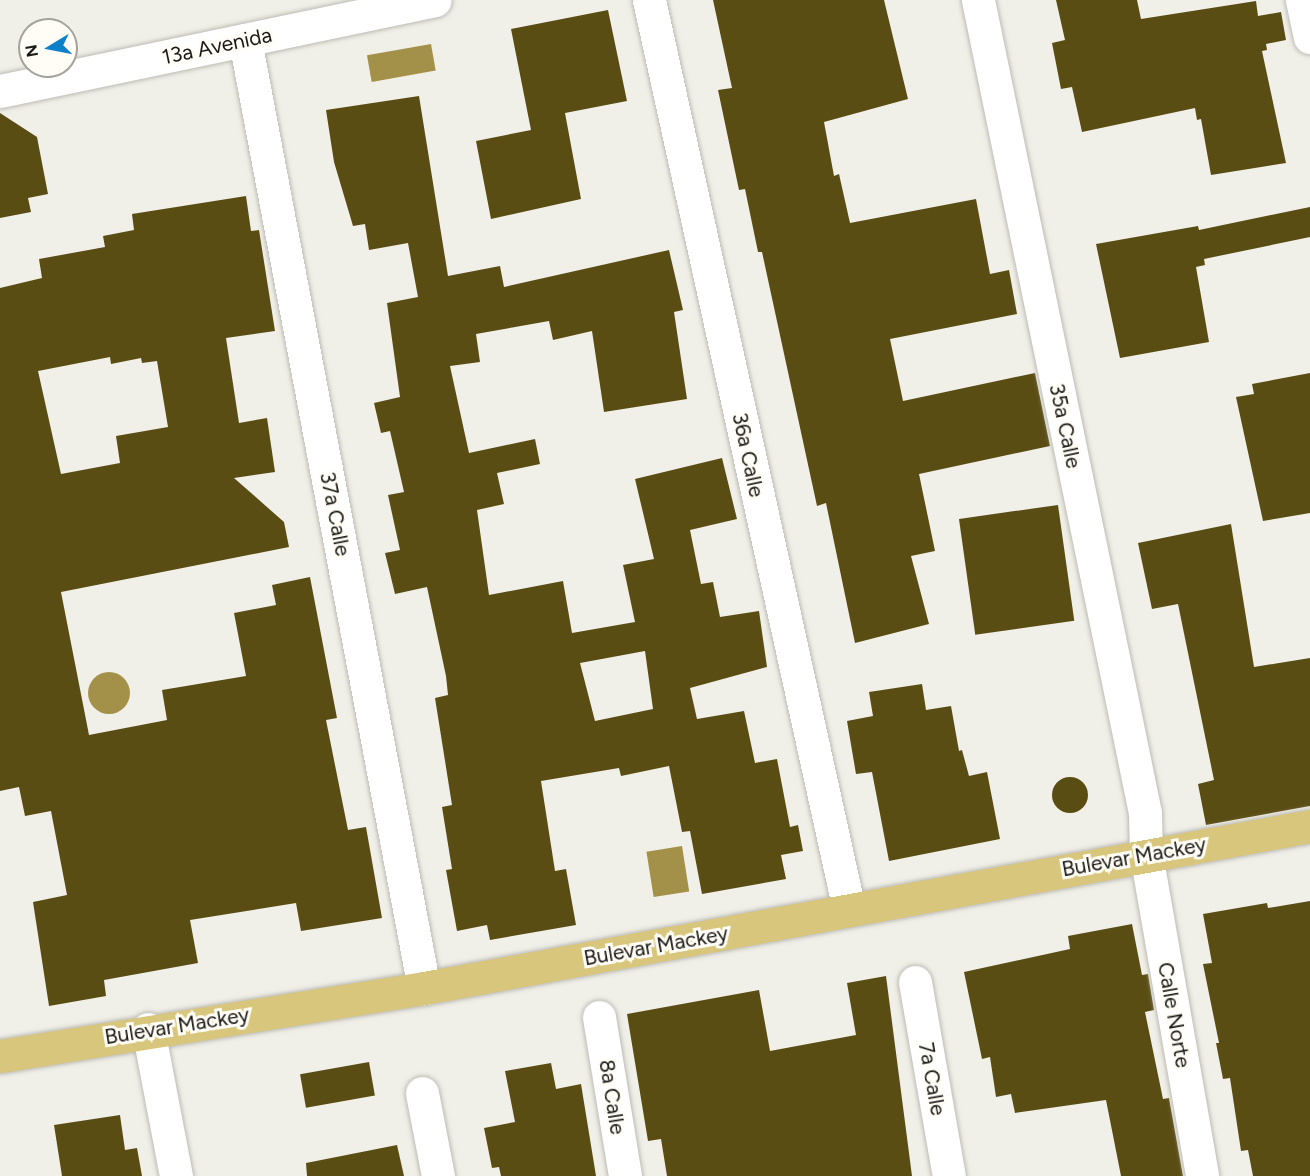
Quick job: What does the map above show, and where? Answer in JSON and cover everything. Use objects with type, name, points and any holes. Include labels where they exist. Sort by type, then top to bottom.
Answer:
[{"type":"main road","name":"Bulevar Mackey","points":[[0,1056],[148,1029],[424,988],[1146,854],[1310,826]]},
{"type":"street","name":"13a Avenida","points":[[0,91],[435,0]]},
{"type":"street","name":"36a Calle","points":[[649,0],[849,910]]},
{"type":"street","name":"35a Calle","points":[[978,0],[1145,813],[1146,854]]},
{"type":"street","points":[[1302,0],[1310,37]]},
{"type":"street","name":"37a Calle","points":[[244,40],[424,988]]},
{"type":"street","name":"Calle Norte","points":[[1146,854],[1202,1176]]},
{"type":"street","name":"7a Calle","points":[[915,982],[949,1176]]},
{"type":"street","name":"8a Calle","points":[[599,1017],[625,1176]]},
{"type":"street","points":[[148,1029],[176,1176]]},
{"type":"street","points":[[422,1092],[438,1176]]},
{"type":"shaded area","points":[[431,44],[436,71],[372,82],[367,55]]},
{"type":"shaded area","points":[[109,672],[124,678],[130,693],[124,708],[109,714],[94,708],[88,693],[94,678]]},
{"type":"shaded area","points":[[682,846],[689,891],[654,897],[646,852]]},
{"type":"building","points":[[713,0],[884,0],[908,99],[824,122],[834,176],[839,174],[850,223],[976,199],[990,274],[1009,270],[1017,314],[890,339],[903,401],[1035,373],[1050,446],[919,474],[935,551],[911,556],[929,624],[855,643],[826,503],[817,506],[762,252],[758,252],[745,189],[739,190],[718,90],[732,88]]},
{"type":"building","points":[[1056,0],[1137,0],[1141,19],[1256,1],[1258,16],[1281,12],[1286,40],[1266,44],[1267,50],[1262,51],[1286,163],[1211,175],[1201,119],[1197,120],[1195,108],[1082,132],[1072,87],[1061,89],[1052,43],[1065,40]]},
{"type":"building","points":[[608,10],[627,101],[565,113],[581,199],[491,219],[476,141],[531,130],[511,29]]},
{"type":"building","points":[[419,96],[448,276],[500,266],[504,287],[669,250],[683,310],[674,312],[687,399],[604,412],[592,331],[553,340],[549,321],[476,334],[480,362],[450,366],[469,453],[535,439],[540,464],[497,473],[504,504],[477,510],[489,595],[563,581],[572,633],[635,622],[623,565],[654,559],[635,479],[722,458],[737,519],[690,530],[701,584],[713,582],[720,617],[759,611],[767,667],[690,688],[697,719],[744,711],[755,763],[777,759],[790,827],[798,825],[803,851],[781,855],[786,879],[702,894],[690,831],[682,832],[669,766],[621,776],[619,768],[541,781],[555,871],[566,869],[576,925],[490,940],[487,925],[457,931],[446,870],[452,869],[442,807],[452,805],[435,698],[448,695],[446,676],[427,587],[395,594],[385,553],[400,550],[388,495],[404,492],[390,431],[381,433],[374,403],[400,397],[387,303],[418,297],[408,243],[369,250],[365,224],[353,226],[334,162],[326,110]],"holes":[[[645,651],[653,709],[595,721],[580,663]]]},
{"type":"building","points":[[0,113],[37,137],[48,194],[28,198],[31,212],[0,218]]},
{"type":"building","points":[[246,196],[251,231],[259,230],[275,331],[226,338],[239,423],[267,418],[275,472],[234,478],[284,522],[289,547],[61,592],[89,735],[167,720],[162,690],[246,676],[234,613],[276,605],[272,585],[310,577],[337,718],[326,720],[348,830],[366,827],[382,918],[301,931],[296,903],[190,920],[198,963],[104,980],[106,996],[49,1006],[33,902],[67,895],[51,811],[25,816],[19,787],[0,791],[0,288],[42,278],[39,259],[105,247],[103,236],[134,230],[132,214]],"holes":[[[110,357],[111,364],[141,358],[142,363],[157,361],[168,427],[116,436],[120,463],[61,474],[38,371]]]},
{"type":"building","points":[[1310,207],[1310,237],[1204,259],[1205,265],[1196,267],[1209,342],[1120,358],[1096,244],[1198,226],[1199,230]]},
{"type":"building","points":[[1310,373],[1310,513],[1263,521],[1236,397],[1254,394],[1252,384]]},
{"type":"building","points":[[1058,505],[1074,621],[975,635],[959,519]]},
{"type":"building","points":[[1231,524],[1254,667],[1310,658],[1310,806],[1206,825],[1198,784],[1214,780],[1178,604],[1152,609],[1138,543]]},
{"type":"building","points":[[922,684],[926,710],[951,706],[959,751],[962,750],[969,776],[987,772],[1000,839],[889,861],[872,772],[856,774],[847,721],[873,716],[869,692]]},
{"type":"building","points":[[1070,777],[1083,782],[1088,795],[1083,808],[1070,813],[1057,808],[1052,795],[1057,782]]},
{"type":"building","points":[[1310,901],[1310,1176],[1253,1176],[1248,1150],[1241,1151],[1230,1078],[1223,1079],[1216,1043],[1219,1043],[1203,964],[1212,963],[1203,914],[1267,903],[1268,908]]},
{"type":"building","points":[[1132,924],[1142,975],[1148,974],[1154,1010],[1145,1012],[1163,1099],[1169,1098],[1183,1176],[1121,1176],[1106,1100],[1015,1113],[1011,1094],[996,1097],[990,1057],[982,1059],[964,972],[1070,949],[1068,936]]},
{"type":"building","points":[[886,976],[912,1176],[667,1176],[661,1139],[648,1141],[627,1014],[759,990],[770,1051],[856,1035],[847,983]]},
{"type":"building","points":[[369,1062],[375,1095],[306,1108],[300,1074]]},
{"type":"building","points":[[551,1063],[556,1089],[581,1084],[596,1176],[501,1176],[499,1167],[492,1168],[484,1128],[515,1122],[505,1071]]},
{"type":"building","points":[[120,1115],[125,1150],[137,1148],[142,1176],[62,1176],[54,1125]]},
{"type":"building","points":[[397,1145],[404,1176],[307,1176],[306,1163]]}]
